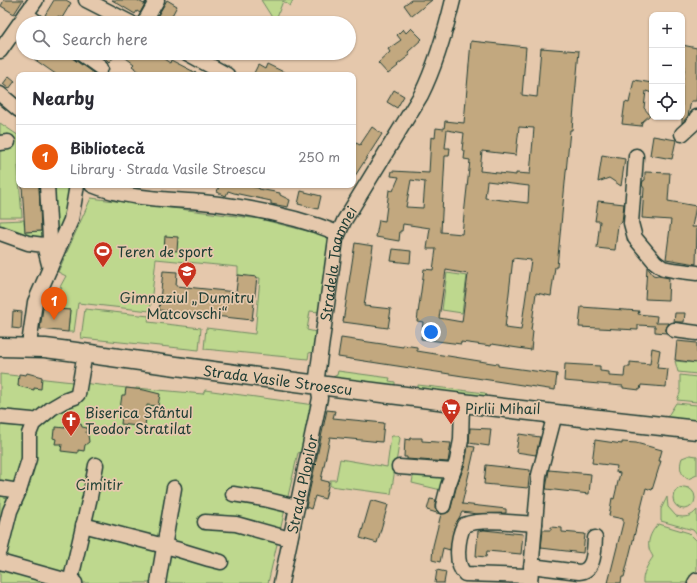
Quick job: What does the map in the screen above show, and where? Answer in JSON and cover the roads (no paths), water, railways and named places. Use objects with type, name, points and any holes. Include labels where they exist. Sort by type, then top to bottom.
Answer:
[{"type":"main road","name":"Strada Vasile Stroescu","points":[[0,347],[85,353],[318,385],[697,430]]},
{"type":"street","points":[[29,16],[26,14],[35,0]]},
{"type":"street","points":[[86,0],[117,16]]},
{"type":"street","points":[[148,16],[157,0]]},
{"type":"street","name":"Stradela Toamnei","points":[[318,385],[317,377],[323,331],[338,233],[428,81],[442,42],[453,0]]},
{"type":"street","points":[[0,51],[16,28]]},
{"type":"street","points":[[89,60],[100,68]]},
{"type":"street","points":[[200,60],[222,72]]},
{"type":"street","points":[[0,94],[16,107]]},
{"type":"street","points":[[682,134],[693,124],[697,117]]},
{"type":"street","points":[[636,156],[631,223],[635,238],[655,262],[663,268],[697,273]]},
{"type":"street","points":[[0,233],[28,243],[44,245],[49,242],[47,188]]},
{"type":"street","points":[[30,348],[35,302],[71,220],[76,188]]},
{"type":"street","points":[[102,188],[123,194],[242,207],[314,223],[338,233]]},
{"type":"street","points":[[44,245],[50,268]]},
{"type":"street","points":[[674,330],[697,333]]},
{"type":"street","points":[[0,551],[10,511],[19,491],[29,459],[29,434],[35,421],[64,400],[75,397],[78,394],[85,353]]},
{"type":"street","name":"Strada Plopilor","points":[[281,583],[320,398],[318,385]]},
{"type":"street","points":[[443,506],[453,471],[458,461],[461,440],[462,402]]},
{"type":"street","points":[[530,575],[540,476],[555,414]]},
{"type":"street","points":[[0,417],[35,421]]},
{"type":"street","points":[[0,562],[71,582],[96,465]]},
{"type":"street","points":[[399,467],[453,471]]},
{"type":"street","points":[[0,488],[19,491]]},
{"type":"street","points":[[158,583],[174,488]]},
{"type":"street","points":[[232,494],[264,499],[297,507]]},
{"type":"street","points":[[205,522],[236,524],[290,539]]},
{"type":"street","points":[[535,524],[471,522],[464,525],[459,542],[459,564],[461,570],[465,574],[530,575],[584,572],[588,570],[591,562],[595,538]]},
{"type":"street","points":[[83,525],[164,546],[209,560],[222,562]]},
{"type":"place","name":"Teren de sport","points":[[103,268]]},
{"type":"place","name":"Gimnaziul „Dumitru Matcovschi“","points":[[187,288]]},
{"type":"place","name":"Bibliotecă","points":[[54,320]]},
{"type":"place","name":"Pirlii Mihail","points":[[451,425]]},
{"type":"place","name":"Biserica Sfântul Teodor Stratilat","points":[[71,437]]},
{"type":"park label","name":"Cimitir","points":[[99,484]]}]
